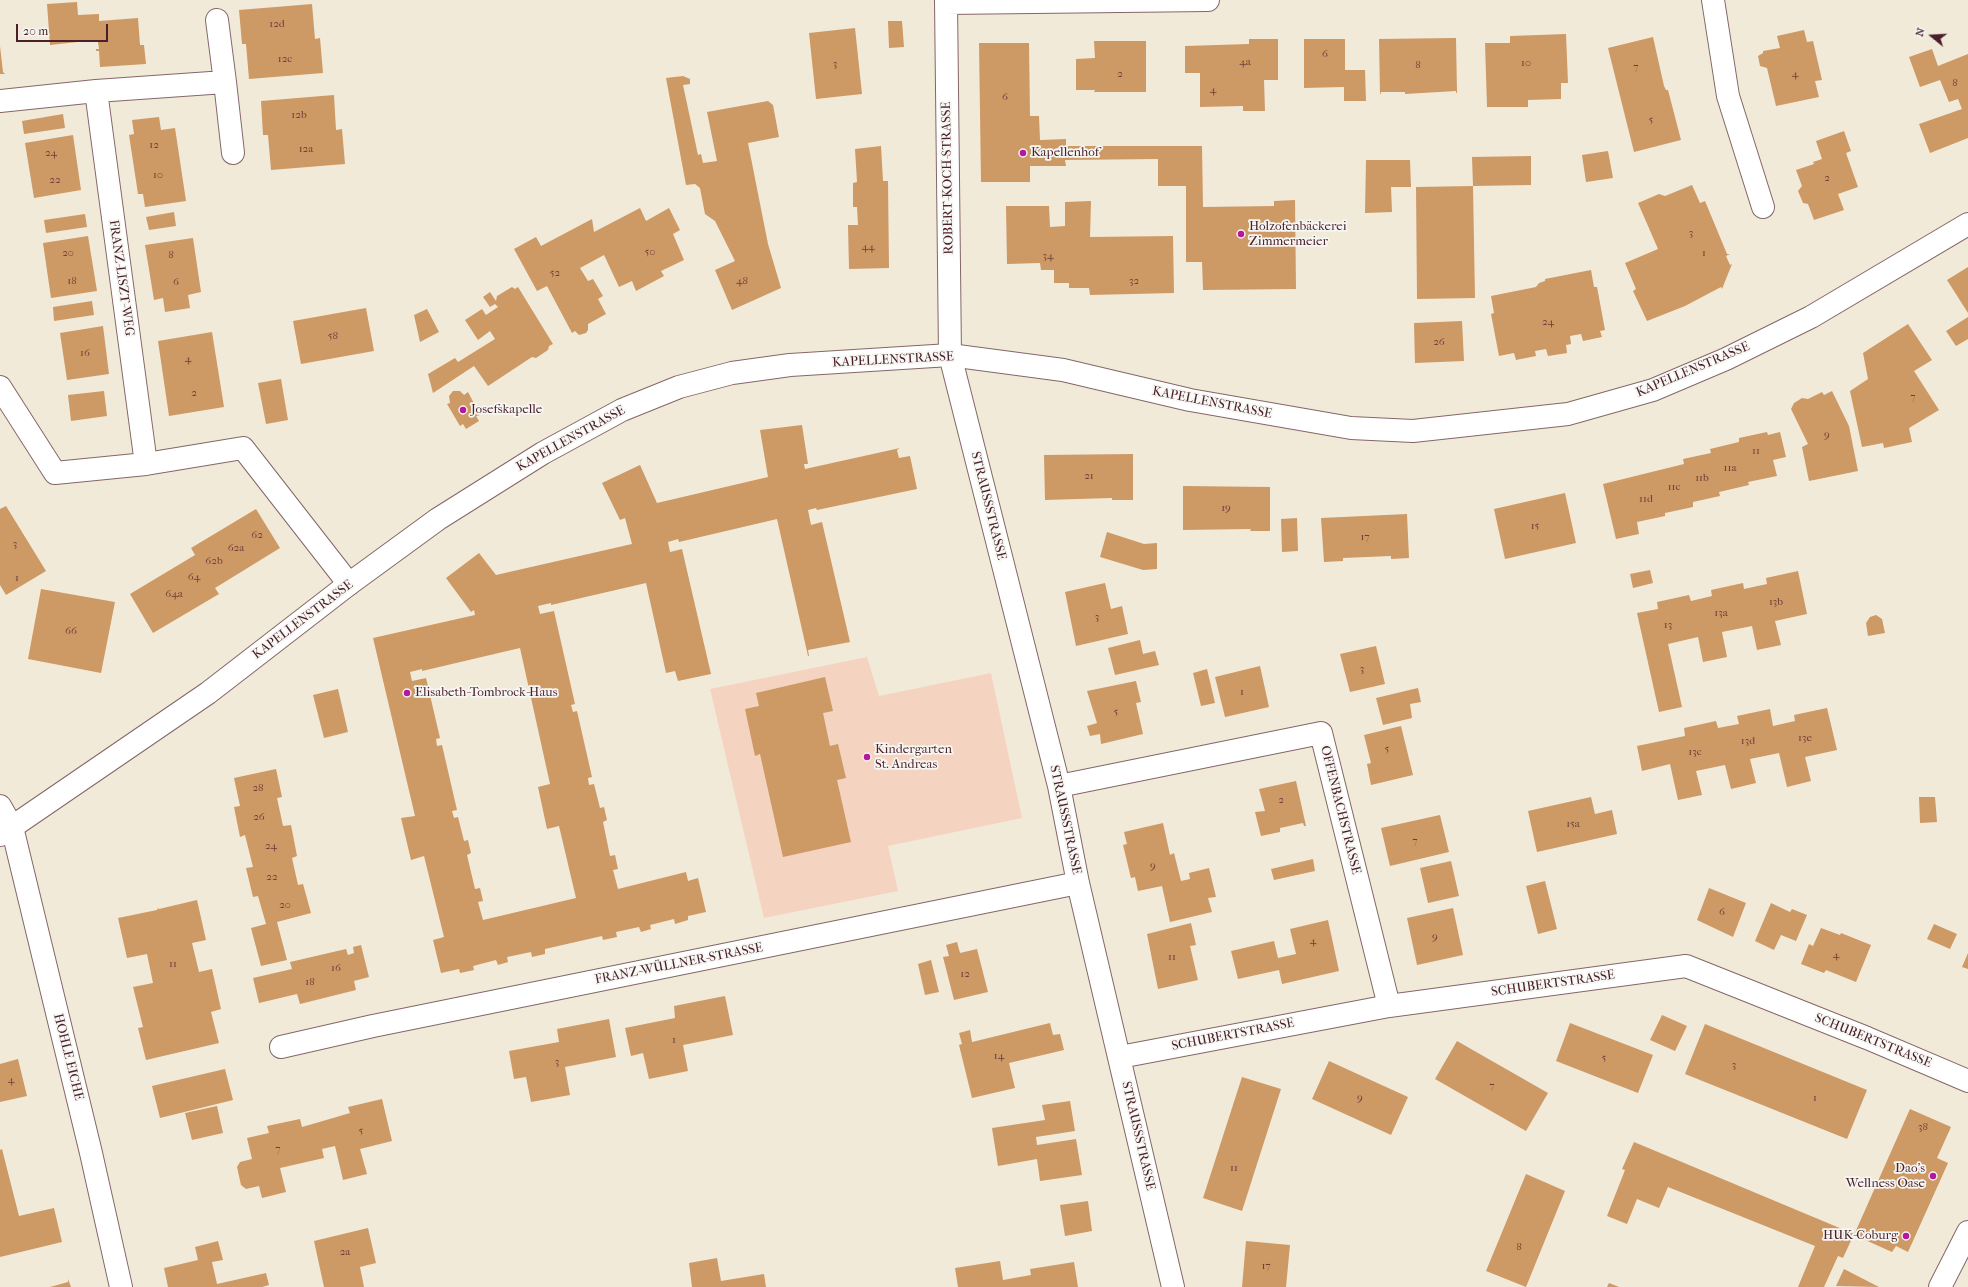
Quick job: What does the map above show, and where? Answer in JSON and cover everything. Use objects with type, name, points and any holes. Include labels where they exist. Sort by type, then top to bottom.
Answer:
[{"type":"street","points":[[946,2],[1208,0]]},
{"type":"street","points":[[1714,0],[1728,96],[1763,207]]},
{"type":"street","name":"ROBERT-KOCH-STRASSE","points":[[946,2],[950,356]]},
{"type":"street","points":[[217,20],[233,153]]},
{"type":"street","points":[[0,101],[96,91],[224,82]]},
{"type":"street","name":"FRANZ-LISZT-WEG","points":[[96,91],[146,464]]},
{"type":"street","name":"KAPELLENSTRASSE","points":[[6,831],[208,693],[349,584],[438,519],[543,453],[622,410],[679,387],[732,373],[790,365],[950,356],[1063,370],[1190,400],[1350,428],[1413,431],[1568,414],[1653,390],[1726,359],[1811,317],[1968,224]]},
{"type":"street","name":"STRAUSSSTRASSE","points":[[950,356],[1058,786],[1078,883],[1173,1287]]},
{"type":"street","points":[[0,387],[55,473],[146,464],[243,448],[349,584]]},
{"type":"street","name":"OFFENBACHSTRASSE","points":[[1058,786],[1321,733],[1389,1006]]},
{"type":"street","name":"HOHLE EICHE","points":[[0,806],[91,1153],[121,1287]]},
{"type":"street","name":"FRANZ-WÜLLNER-STRASSE","points":[[281,1048],[373,1026],[1078,883]]},
{"type":"street","name":"SCHUBERTSTRASSE","points":[[1120,1057],[1389,1006],[1686,966],[1867,1038],[1968,1082]]},
{"type":"street","points":[[1940,1287],[1968,1232]]},
{"type":"shaded area","name":"Kindergarten St. Andreas","points":[[867,657],[879,696],[991,673],[1022,818],[888,846],[898,891],[764,918],[710,689]]},
{"type":"building","points":[[77,2],[78,15],[99,14],[99,21],[138,18],[140,45],[144,45],[146,64],[100,67],[99,51],[96,51],[96,49],[99,49],[98,42],[96,42],[96,40],[50,45],[47,4]]},
{"type":"building","points":[[312,4],[315,39],[320,38],[323,73],[249,79],[246,44],[242,44],[239,10]]},
{"type":"building","points":[[888,21],[902,21],[904,47],[889,48]]},
{"type":"building","points":[[855,28],[862,94],[816,99],[809,33]]},
{"type":"building","points":[[1804,30],[1807,42],[1813,41],[1822,80],[1815,81],[1819,97],[1776,106],[1767,68],[1760,66],[1758,56],[1763,53],[1763,51],[1780,48],[1777,36]]},
{"type":"building","points":[[1566,34],[1568,83],[1561,83],[1561,99],[1528,100],[1528,107],[1487,107],[1485,43],[1510,43],[1510,36]]},
{"type":"building","points":[[1653,37],[1664,86],[1666,90],[1668,90],[1681,140],[1634,152],[1608,48]]},
{"type":"building","points":[[1456,38],[1457,93],[1456,91],[1405,94],[1405,92],[1381,92],[1380,95],[1379,39]]},
{"type":"building","points":[[1249,39],[1278,39],[1278,80],[1264,80],[1265,111],[1243,111],[1243,106],[1200,107],[1200,73],[1185,73],[1185,46],[1249,44]]},
{"type":"building","points":[[1304,39],[1345,39],[1345,70],[1365,70],[1366,101],[1344,101],[1344,87],[1304,88]]},
{"type":"building","points":[[1094,41],[1146,41],[1146,92],[1094,92],[1095,90],[1076,90],[1076,59],[1095,58]]},
{"type":"building","points":[[979,43],[1029,43],[1030,116],[1039,116],[1040,140],[1066,139],[1066,146],[1202,146],[1203,207],[1274,206],[1274,201],[1295,200],[1296,289],[1203,290],[1202,262],[1186,262],[1186,186],[1158,186],[1158,159],[1065,160],[1066,166],[1030,166],[1030,182],[981,182]]},
{"type":"building","points":[[0,46],[3,72],[5,74],[0,74]]},
{"type":"building","points":[[1932,49],[1938,66],[1968,54],[1968,138],[1930,153],[1919,124],[1962,109],[1958,99],[1949,102],[1940,80],[1920,87],[1909,57]]},
{"type":"building","points":[[683,76],[690,79],[690,84],[683,85],[698,155],[701,154],[703,163],[717,161],[707,112],[768,101],[773,105],[779,137],[748,143],[768,244],[781,288],[732,310],[715,270],[735,261],[715,221],[705,214],[700,188],[695,184],[686,185],[666,78]]},
{"type":"building","points":[[334,95],[336,130],[342,129],[345,164],[271,170],[268,135],[263,135],[261,101]]},
{"type":"building","points":[[63,114],[65,128],[24,134],[22,121]]},
{"type":"building","points":[[159,117],[161,130],[175,128],[186,201],[145,207],[143,194],[138,194],[129,135],[134,134],[132,120]]},
{"type":"building","points":[[1844,131],[1851,151],[1846,153],[1858,187],[1838,194],[1844,210],[1814,220],[1808,204],[1803,203],[1798,191],[1802,186],[1796,170],[1814,164],[1813,162],[1822,159],[1816,141]]},
{"type":"building","points":[[73,135],[81,190],[34,198],[25,143]]},
{"type":"building","points":[[881,146],[883,181],[888,181],[889,268],[849,269],[848,225],[858,225],[857,207],[853,207],[853,183],[857,182],[855,149]]},
{"type":"building","points":[[1608,151],[1613,178],[1586,182],[1582,155]]},
{"type":"building","points":[[1531,156],[1531,185],[1473,186],[1472,157]]},
{"type":"building","points":[[1366,160],[1410,160],[1411,187],[1391,187],[1392,212],[1365,213]]},
{"type":"building","points":[[1692,185],[1700,203],[1705,201],[1727,254],[1730,254],[1726,256],[1730,265],[1732,264],[1722,289],[1721,287],[1685,306],[1647,321],[1633,291],[1636,289],[1625,263],[1658,249],[1638,203],[1659,194],[1665,196]]},
{"type":"building","points":[[1473,186],[1475,298],[1417,299],[1416,187]]},
{"type":"building","points":[[1091,201],[1090,237],[1173,236],[1174,293],[1090,295],[1089,288],[1069,288],[1069,283],[1054,283],[1054,270],[1041,270],[1040,263],[1007,264],[1006,206],[1049,206],[1050,227],[1065,226],[1065,202]]},
{"type":"building","points":[[640,208],[646,221],[669,208],[680,230],[673,234],[684,260],[661,271],[664,276],[636,291],[632,281],[619,287],[604,255],[580,268],[588,281],[593,279],[603,296],[598,299],[606,314],[588,324],[588,330],[586,333],[579,335],[575,331],[572,333],[547,286],[537,291],[514,249],[536,237],[541,246],[592,219],[594,232]]},
{"type":"building","points":[[174,212],[176,226],[149,230],[146,217]]},
{"type":"building","points":[[85,214],[87,227],[46,233],[44,220]]},
{"type":"building","points":[[88,236],[97,291],[51,298],[43,243]]},
{"type":"building","points":[[193,238],[201,292],[188,295],[190,308],[165,312],[163,298],[154,300],[145,245]]},
{"type":"building","points":[[1968,267],[1968,313],[1947,280]]},
{"type":"building","points":[[1591,270],[1594,287],[1597,287],[1605,330],[1600,331],[1602,337],[1583,341],[1581,334],[1570,336],[1571,344],[1566,345],[1567,353],[1548,356],[1546,349],[1535,351],[1536,356],[1516,360],[1514,353],[1499,356],[1491,314],[1494,313],[1491,296],[1536,287],[1539,283],[1545,281],[1545,279]]},
{"type":"building","points":[[512,287],[515,289],[518,287],[553,344],[549,346],[548,350],[536,358],[532,357],[488,386],[474,366],[433,393],[428,374],[455,358],[458,362],[495,339],[490,331],[478,340],[465,320],[482,309],[486,315],[498,307],[495,304],[490,307],[483,297],[490,292],[496,301],[497,296]]},
{"type":"building","points":[[92,301],[94,315],[54,321],[53,307]]},
{"type":"building","points":[[366,308],[374,351],[301,364],[293,321]]},
{"type":"building","points":[[427,309],[439,332],[420,342],[414,315]]},
{"type":"building","points":[[1968,317],[1968,339],[1956,346],[1946,331]]},
{"type":"building","points":[[1462,321],[1464,361],[1415,363],[1414,323]]},
{"type":"building","points":[[1908,324],[1932,360],[1914,371],[1939,410],[1909,428],[1912,442],[1884,448],[1883,443],[1862,447],[1850,391],[1868,379],[1863,353]]},
{"type":"building","points":[[103,326],[109,374],[67,380],[60,333]]},
{"type":"building","points":[[212,332],[224,407],[169,416],[158,341]]},
{"type":"building","points":[[281,379],[288,420],[266,424],[258,383]]},
{"type":"building","points":[[104,391],[107,416],[71,421],[68,395]]},
{"type":"building","name":"Josefskapelle","points":[[453,391],[460,391],[464,395],[468,392],[480,415],[476,416],[479,421],[466,429],[463,424],[460,426],[447,404],[450,403],[449,396]]},
{"type":"building","points":[[1832,391],[1849,426],[1858,471],[1809,481],[1802,447],[1808,444],[1791,409],[1794,403],[1802,398],[1808,399],[1822,392],[1824,395]]},
{"type":"building","name":"Elisabeth-Tombrock-Haus","points":[[802,425],[808,464],[804,464],[805,469],[900,448],[897,450],[899,458],[910,456],[917,489],[817,510],[816,508],[808,510],[811,525],[822,522],[850,642],[808,650],[808,656],[777,519],[679,542],[678,539],[668,542],[670,552],[682,549],[711,674],[678,681],[675,671],[666,673],[646,583],[551,605],[551,603],[538,606],[540,614],[554,611],[575,704],[571,705],[573,712],[577,711],[592,777],[588,778],[589,785],[594,784],[600,808],[604,807],[607,820],[603,822],[610,856],[615,855],[618,869],[613,870],[618,889],[686,872],[688,881],[698,878],[706,912],[688,916],[688,920],[675,924],[674,919],[650,925],[651,929],[641,932],[639,927],[616,932],[617,937],[603,940],[602,936],[545,949],[545,954],[532,957],[531,952],[507,957],[508,962],[498,965],[496,960],[473,966],[474,970],[460,973],[459,969],[441,973],[433,940],[444,937],[424,856],[411,860],[401,818],[415,816],[373,638],[475,615],[474,610],[471,612],[446,578],[479,553],[496,575],[632,544],[625,518],[620,520],[602,483],[640,465],[657,503],[768,477],[760,430]],"holes":[[[520,648],[550,784],[538,787],[547,829],[559,826],[576,898],[483,920],[478,902],[483,901],[480,888],[475,889],[467,855],[471,853],[468,840],[464,841],[458,817],[454,818],[452,811],[457,810],[442,745],[437,746],[436,739],[440,738],[426,678],[412,681],[410,672],[422,669],[422,671]]]},
{"type":"building","points":[[1767,432],[1768,435],[1780,432],[1786,457],[1773,460],[1777,476],[1748,482],[1749,485],[1719,492],[1720,496],[1693,502],[1693,507],[1665,513],[1665,516],[1637,522],[1639,534],[1616,539],[1603,484],[1684,464],[1683,459],[1711,453],[1710,449],[1739,442],[1739,438]]},
{"type":"building","points":[[1133,454],[1133,500],[1112,500],[1112,498],[1045,500],[1044,455]]},
{"type":"building","points":[[1183,486],[1270,487],[1270,531],[1250,531],[1251,529],[1183,530]]},
{"type":"building","points":[[1565,493],[1576,543],[1505,559],[1494,509]]},
{"type":"building","points":[[6,506],[46,571],[6,595],[0,585],[0,509]]},
{"type":"building","points":[[256,509],[280,548],[215,588],[219,594],[153,633],[130,594],[195,555],[191,548]]},
{"type":"building","points":[[1407,514],[1409,558],[1391,559],[1391,556],[1343,558],[1343,561],[1324,562],[1321,518]]},
{"type":"building","points":[[1297,518],[1298,551],[1282,552],[1281,519]]},
{"type":"building","points":[[1107,532],[1144,544],[1157,543],[1157,569],[1143,570],[1100,557]]},
{"type":"building","points":[[1650,570],[1653,583],[1633,588],[1630,574]]},
{"type":"building","points":[[1798,571],[1807,614],[1775,621],[1781,645],[1757,650],[1752,626],[1722,632],[1727,657],[1703,662],[1698,637],[1668,644],[1682,707],[1659,712],[1637,613],[1658,609],[1657,602],[1689,595],[1691,601],[1712,596],[1711,590],[1743,583],[1744,589],[1767,584],[1766,578]]},
{"type":"building","points":[[1105,583],[1111,609],[1122,606],[1128,634],[1076,646],[1065,592]]},
{"type":"building","points":[[41,589],[115,602],[101,673],[28,659]]},
{"type":"building","points":[[1876,615],[1882,619],[1885,633],[1868,636],[1866,623],[1870,617]]},
{"type":"building","points":[[1140,640],[1143,654],[1155,651],[1159,665],[1115,675],[1108,648]]},
{"type":"building","points":[[1376,646],[1385,684],[1350,692],[1340,654]]},
{"type":"building","points":[[1260,666],[1269,707],[1225,717],[1215,677]]},
{"type":"building","points":[[1207,669],[1215,703],[1201,706],[1193,673]]},
{"type":"building","points":[[825,677],[833,711],[823,713],[830,746],[838,744],[846,778],[837,780],[851,842],[783,857],[760,754],[755,756],[745,709],[759,706],[756,693]]},
{"type":"building","points":[[1136,681],[1141,702],[1136,703],[1143,734],[1101,744],[1100,734],[1090,736],[1087,726],[1097,723],[1087,691]]},
{"type":"building","points":[[1418,688],[1421,702],[1410,704],[1412,718],[1383,725],[1376,698]]},
{"type":"building","points":[[338,689],[348,732],[324,738],[313,695]]},
{"type":"building","points":[[1827,708],[1837,750],[1805,757],[1811,781],[1787,787],[1779,753],[1750,759],[1756,783],[1731,789],[1725,765],[1696,771],[1702,795],[1678,800],[1670,764],[1642,771],[1637,746],[1685,736],[1684,728],[1716,721],[1718,728],[1739,724],[1737,716],[1770,709],[1773,726],[1795,721],[1794,715]]},
{"type":"building","points":[[1401,726],[1413,775],[1371,785],[1367,764],[1371,763],[1364,735]]},
{"type":"building","points":[[276,769],[282,797],[277,798],[283,826],[291,825],[297,856],[292,858],[298,885],[303,884],[311,913],[277,922],[287,960],[261,966],[251,928],[266,924],[258,896],[253,897],[246,868],[253,867],[245,835],[240,837],[234,807],[240,806],[234,778]]},
{"type":"building","points":[[1296,781],[1306,826],[1304,826],[1303,823],[1280,828],[1280,832],[1261,836],[1255,812],[1265,811],[1259,789]]},
{"type":"building","points":[[1591,797],[1595,814],[1612,810],[1617,834],[1537,852],[1528,811]]},
{"type":"building","points":[[1919,797],[1935,797],[1937,822],[1920,823]]},
{"type":"building","points":[[1440,815],[1449,852],[1390,866],[1381,828]]},
{"type":"building","points":[[1163,823],[1170,855],[1174,853],[1181,881],[1190,879],[1189,873],[1209,868],[1216,897],[1208,898],[1212,912],[1170,922],[1162,886],[1138,891],[1135,877],[1131,878],[1123,845],[1127,844],[1124,832]]},
{"type":"building","points":[[1313,859],[1315,871],[1274,880],[1271,869]]},
{"type":"building","points":[[1451,861],[1459,896],[1428,903],[1420,868]]},
{"type":"building","points":[[1545,881],[1557,929],[1538,934],[1526,886]]},
{"type":"building","points":[[1709,888],[1746,903],[1733,937],[1697,920]]},
{"type":"building","points":[[197,900],[206,940],[192,943],[199,972],[212,969],[221,1009],[211,1012],[219,1043],[146,1060],[138,1028],[143,1027],[133,987],[153,983],[147,954],[127,958],[118,918]]},
{"type":"building","points":[[1771,903],[1790,912],[1792,909],[1807,915],[1796,941],[1781,935],[1774,950],[1755,941]]},
{"type":"building","points":[[1453,908],[1463,955],[1417,965],[1407,918]]},
{"type":"building","points":[[1328,920],[1339,971],[1282,984],[1279,970],[1238,979],[1231,951],[1274,941],[1278,958],[1296,954],[1290,929]]},
{"type":"building","points":[[1191,923],[1196,945],[1190,946],[1198,980],[1158,989],[1147,934]]},
{"type":"building","points":[[1934,924],[1957,934],[1950,949],[1927,939]]},
{"type":"building","points":[[1821,928],[1840,935],[1841,933],[1871,945],[1856,982],[1826,970],[1824,973],[1801,964],[1809,944],[1813,946]]},
{"type":"building","points":[[957,942],[960,953],[977,949],[988,992],[954,1000],[943,957],[949,956],[946,945]]},
{"type":"building","points":[[361,945],[369,977],[354,981],[356,990],[300,1004],[297,994],[259,1003],[253,978],[292,969],[290,962],[346,949],[348,955],[354,953],[353,947]]},
{"type":"building","points":[[1968,953],[1968,969],[1962,967]]},
{"type":"building","points":[[931,960],[939,992],[925,995],[918,964]]},
{"type":"building","points":[[725,996],[733,1035],[683,1045],[688,1071],[649,1079],[643,1053],[631,1056],[625,1028],[675,1018],[674,1006]]},
{"type":"building","points":[[1662,1015],[1687,1026],[1675,1051],[1650,1040]]},
{"type":"building","points":[[609,1019],[616,1057],[565,1067],[570,1095],[531,1102],[526,1077],[514,1079],[509,1051],[559,1042],[557,1029]]},
{"type":"building","points":[[1050,1023],[1053,1035],[1060,1034],[1064,1050],[1009,1063],[1015,1088],[972,1098],[959,1045],[962,1044],[959,1033],[970,1030],[972,1042]]},
{"type":"building","points":[[1570,1023],[1653,1055],[1638,1093],[1556,1061]]},
{"type":"building","points":[[1705,1024],[1867,1090],[1847,1139],[1685,1074]]},
{"type":"building","points":[[1457,1041],[1548,1093],[1526,1131],[1435,1079]]},
{"type":"building","points":[[18,1059],[27,1096],[0,1102],[0,1064]]},
{"type":"building","points":[[1329,1061],[1408,1097],[1391,1135],[1312,1099]]},
{"type":"building","points":[[225,1069],[233,1100],[160,1118],[152,1086]]},
{"type":"building","points":[[1242,1077],[1281,1089],[1242,1211],[1203,1198]]},
{"type":"building","points":[[382,1099],[392,1141],[360,1149],[367,1174],[343,1180],[335,1146],[322,1149],[324,1158],[280,1168],[286,1192],[262,1198],[259,1186],[246,1189],[241,1185],[237,1167],[240,1162],[252,1159],[247,1138],[269,1133],[267,1126],[300,1119],[302,1127],[350,1113],[348,1107]]},
{"type":"building","points":[[1070,1101],[1075,1131],[1036,1137],[1037,1145],[1076,1139],[1082,1175],[1040,1181],[1037,1159],[998,1166],[992,1128],[1045,1120],[1042,1105]]},
{"type":"building","points":[[217,1106],[223,1133],[192,1140],[185,1113]]},
{"type":"building","points":[[1910,1109],[1951,1127],[1937,1158],[1948,1163],[1908,1252],[1896,1246],[1892,1252],[1854,1235]]},
{"type":"building","points":[[1634,1142],[1854,1234],[1843,1258],[1838,1256],[1824,1287],[1798,1287],[1815,1246],[1668,1187],[1659,1208],[1637,1199],[1627,1224],[1607,1216],[1625,1170],[1622,1169]]},
{"type":"building","points":[[2,1149],[19,1216],[54,1208],[62,1242],[0,1257],[0,1150]]},
{"type":"building","points":[[1526,1174],[1565,1191],[1526,1287],[1486,1271]]},
{"type":"building","points":[[1088,1201],[1092,1231],[1065,1236],[1060,1205]]},
{"type":"building","points":[[368,1228],[376,1263],[360,1267],[364,1287],[324,1287],[314,1241]]},
{"type":"building","points":[[218,1241],[223,1260],[212,1262],[217,1284],[266,1273],[269,1285],[262,1287],[168,1287],[164,1268],[198,1260],[195,1247]]},
{"type":"building","points":[[1246,1241],[1290,1245],[1286,1287],[1242,1287]]},
{"type":"building","points":[[717,1258],[721,1281],[764,1274],[766,1287],[692,1287],[689,1263]]},
{"type":"building","points":[[1000,1261],[1003,1280],[1031,1275],[1030,1269],[1074,1262],[1078,1287],[958,1287],[955,1268]]},
{"type":"building","points":[[1844,1269],[1879,1287],[1836,1286]]},
{"type":"building","points":[[68,1279],[71,1287],[50,1287],[68,1282]]},
{"type":"building","points":[[1609,1283],[1619,1287],[1607,1287]]},
{"type":"place","name":"Kapellenhof","points":[[1023,153]]},
{"type":"place","name":"Holzofenbäckerei Zimmermeier","points":[[1241,234]]},
{"type":"place","name":"Josefskapelle","points":[[463,410]]},
{"type":"place","name":"Elisabeth-Tombrock-Haus","points":[[407,693]]},
{"type":"place","name":"Kindergarten St. Andreas","points":[[867,757]]},
{"type":"place","name":"Dao's Wellness Oase","points":[[1933,1176]]},
{"type":"place","name":"HUK-Coburg","points":[[1906,1236]]}]
